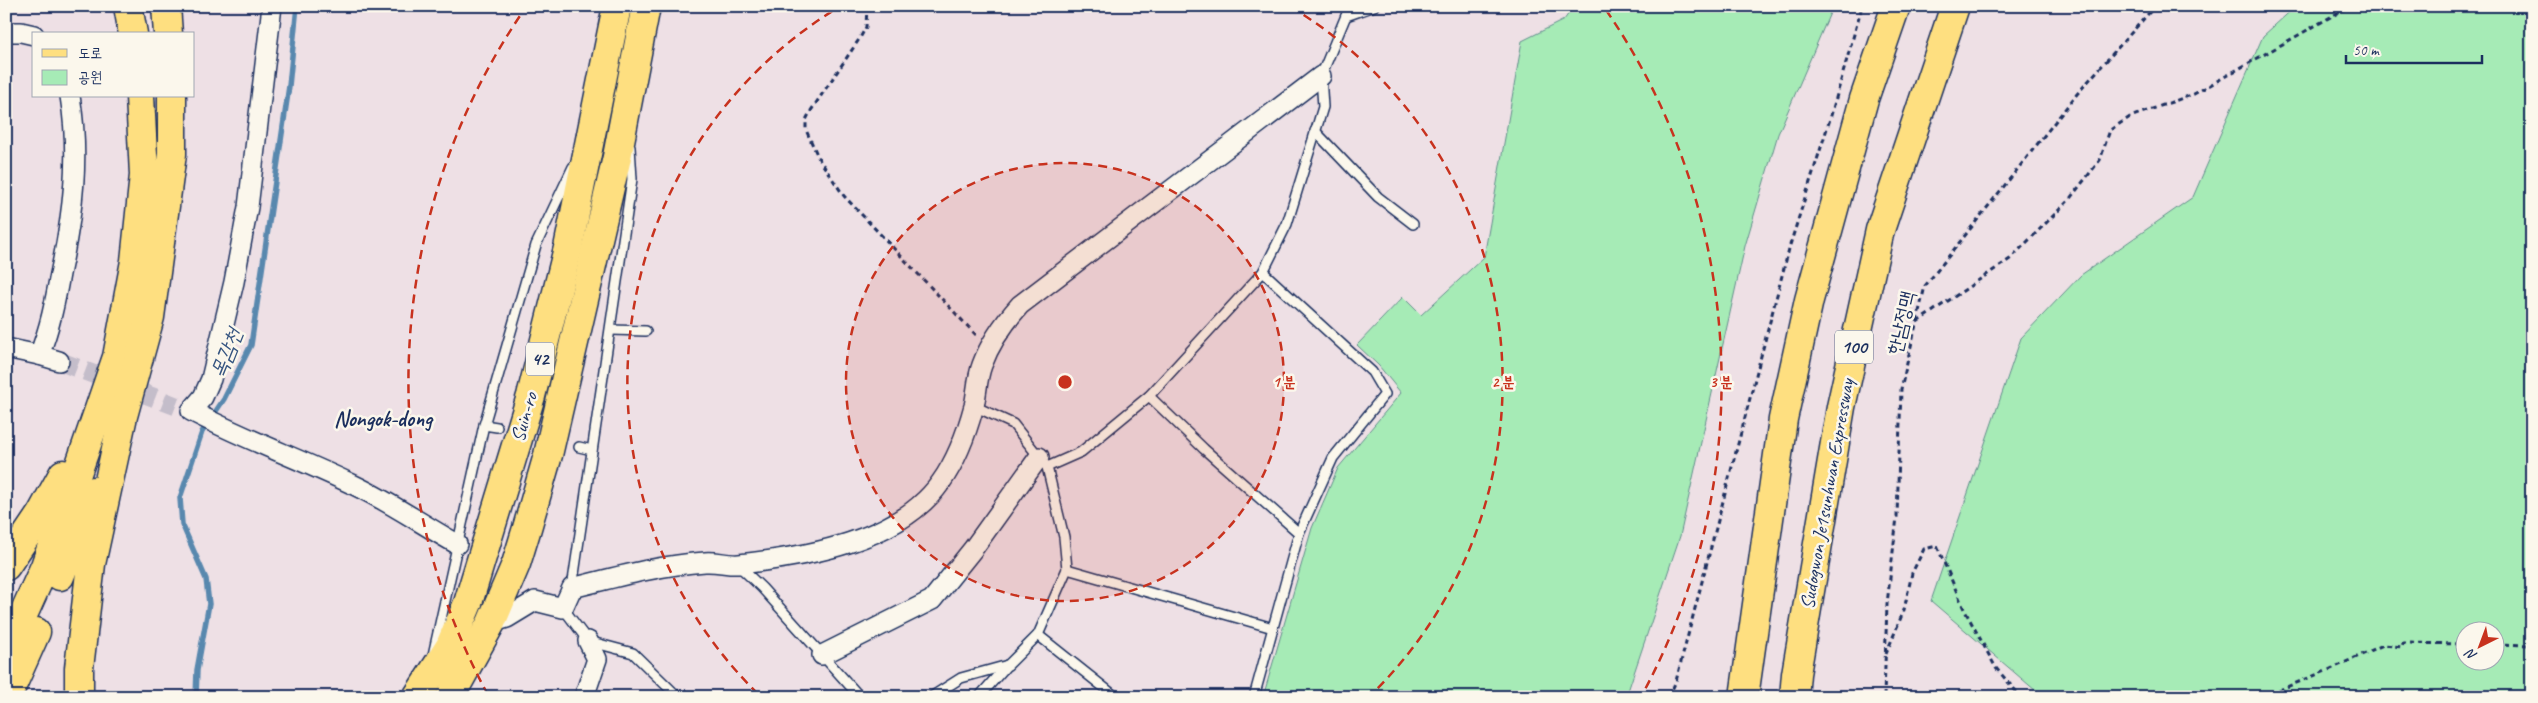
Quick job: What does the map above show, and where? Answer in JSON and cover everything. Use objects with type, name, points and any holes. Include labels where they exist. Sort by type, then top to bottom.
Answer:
[{"type":"main road","points":[[128,6],[133,32]]},
{"type":"main road","points":[[166,6],[168,32]]},
{"type":"main road","name":"Suin-ro","points":[[422,689],[450,646],[468,603],[531,396],[568,248],[617,6]]},
{"type":"main road","name":"Suin-ro","points":[[450,697],[491,623],[516,564],[548,455],[626,107],[646,6]]},
{"type":"main road","points":[[1744,697],[1787,400],[1809,300],[1864,99],[1896,6]]},
{"type":"main road","name":"Sudogwon Je1sunhwan Expressway","points":[[1794,697],[1796,674],[1841,407],[1880,230],[1955,6]]},
{"type":"main road","points":[[6,653],[45,566],[118,349],[135,261],[144,175],[140,98]]},
{"type":"main road","points":[[79,697],[79,668],[92,564],[123,416],[150,318],[172,154],[172,98]]},
{"type":"main road","points":[[6,566],[58,484],[118,349]]},
{"type":"main road","points":[[7,697],[64,567],[123,416]]},
{"type":"street","points":[[272,6],[248,206],[234,282],[211,379],[203,397],[187,410],[232,433],[286,454],[357,486],[457,544]]},
{"type":"street","points":[[6,32],[32,35]]},
{"type":"street","points":[[491,623],[507,618],[535,601],[563,608],[572,588],[634,572],[707,562],[737,564],[806,554],[863,538],[911,513],[941,483],[959,449],[974,406],[981,366],[1004,324],[1020,305],[1321,76]]},
{"type":"street","points":[[40,355],[49,331],[71,222],[76,160],[70,98]]},
{"type":"street","points":[[6,348],[59,361]]},
{"type":"street","points":[[822,655],[932,600],[1043,462]]},
{"type":"street","points":[[584,697],[597,659],[588,641]]},
{"type":"lane","points":[[1043,462],[1081,452],[1150,396],[1263,272],[1287,224],[1323,106],[1321,76],[1350,6]]},
{"type":"lane","points":[[1346,16],[1374,6]]},
{"type":"lane","points":[[572,588],[632,179],[626,107]]},
{"type":"lane","points":[[422,689],[484,425],[536,245],[593,126]]},
{"type":"lane","points":[[1315,131],[1378,197],[1413,224]]},
{"type":"lane","points":[[1254,697],[1299,533],[1333,458],[1385,394],[1372,372],[1263,272]]},
{"type":"lane","points":[[611,330],[646,330]]},
{"type":"lane","points":[[1150,396],[1204,449],[1299,533]]},
{"type":"lane","points":[[974,406],[1013,424],[1043,462],[1064,537],[1067,568],[1038,635],[979,697]]},
{"type":"lane","points":[[484,425],[497,428]]},
{"type":"lane","points":[[579,447],[592,450]]},
{"type":"lane","points":[[737,564],[762,588],[860,697]]},
{"type":"lane","points":[[1067,568],[1273,628]]},
{"type":"lane","points":[[563,608],[588,641],[633,653],[678,697]]},
{"type":"lane","points":[[1038,635],[1116,697]]},
{"type":"lane","points":[[931,697],[961,678],[1008,665]]},
{"type":"path","points":[[867,6],[863,32],[810,112],[806,120],[806,130],[819,159],[844,196],[990,349]]},
{"type":"path","points":[[1668,697],[1676,680],[1686,644],[1734,451],[1790,245],[1830,119],[1862,6]]},
{"type":"path","name":"한남정맥","points":[[1884,697],[1887,604],[1897,517],[1901,389],[1924,286],[2077,94],[2155,6]]},
{"type":"path","points":[[1916,322],[2010,259],[2062,208],[2100,160],[2110,130],[2130,117],[2194,94],[2350,6]]},
{"type":"path","points":[[1885,657],[1904,610],[1912,573],[1924,549],[1937,546],[1964,609],[1996,668],[2022,697]]},
{"type":"path","points":[[2262,697],[2383,645],[2402,647],[2403,643],[2456,644]]},
{"type":"path","points":[[2506,644],[2532,645]]},
{"type":"green space","points":[[1574,6],[1833,6],[1778,134],[1745,246],[1680,536],[1626,697],[1263,697],[1312,528],[1338,468],[1401,393],[1379,366],[1357,345],[1403,297],[1421,315],[1484,257],[1522,41],[1564,20]]},
{"type":"green space","points":[[2296,6],[2532,6],[2532,697],[2043,697],[1931,601],[2021,338],[2081,275],[2193,197],[2263,36]]},
{"type":"waterway","name":"목감천","points":[[196,697],[197,670],[209,604],[206,579],[182,524],[180,498],[202,432],[224,399],[251,345],[289,86],[297,6]]},
{"type":"tunnel","points":[[59,361],[176,406]]},
{"type":"district","name":"Nongok-dong","points":[[383,419]]}]
